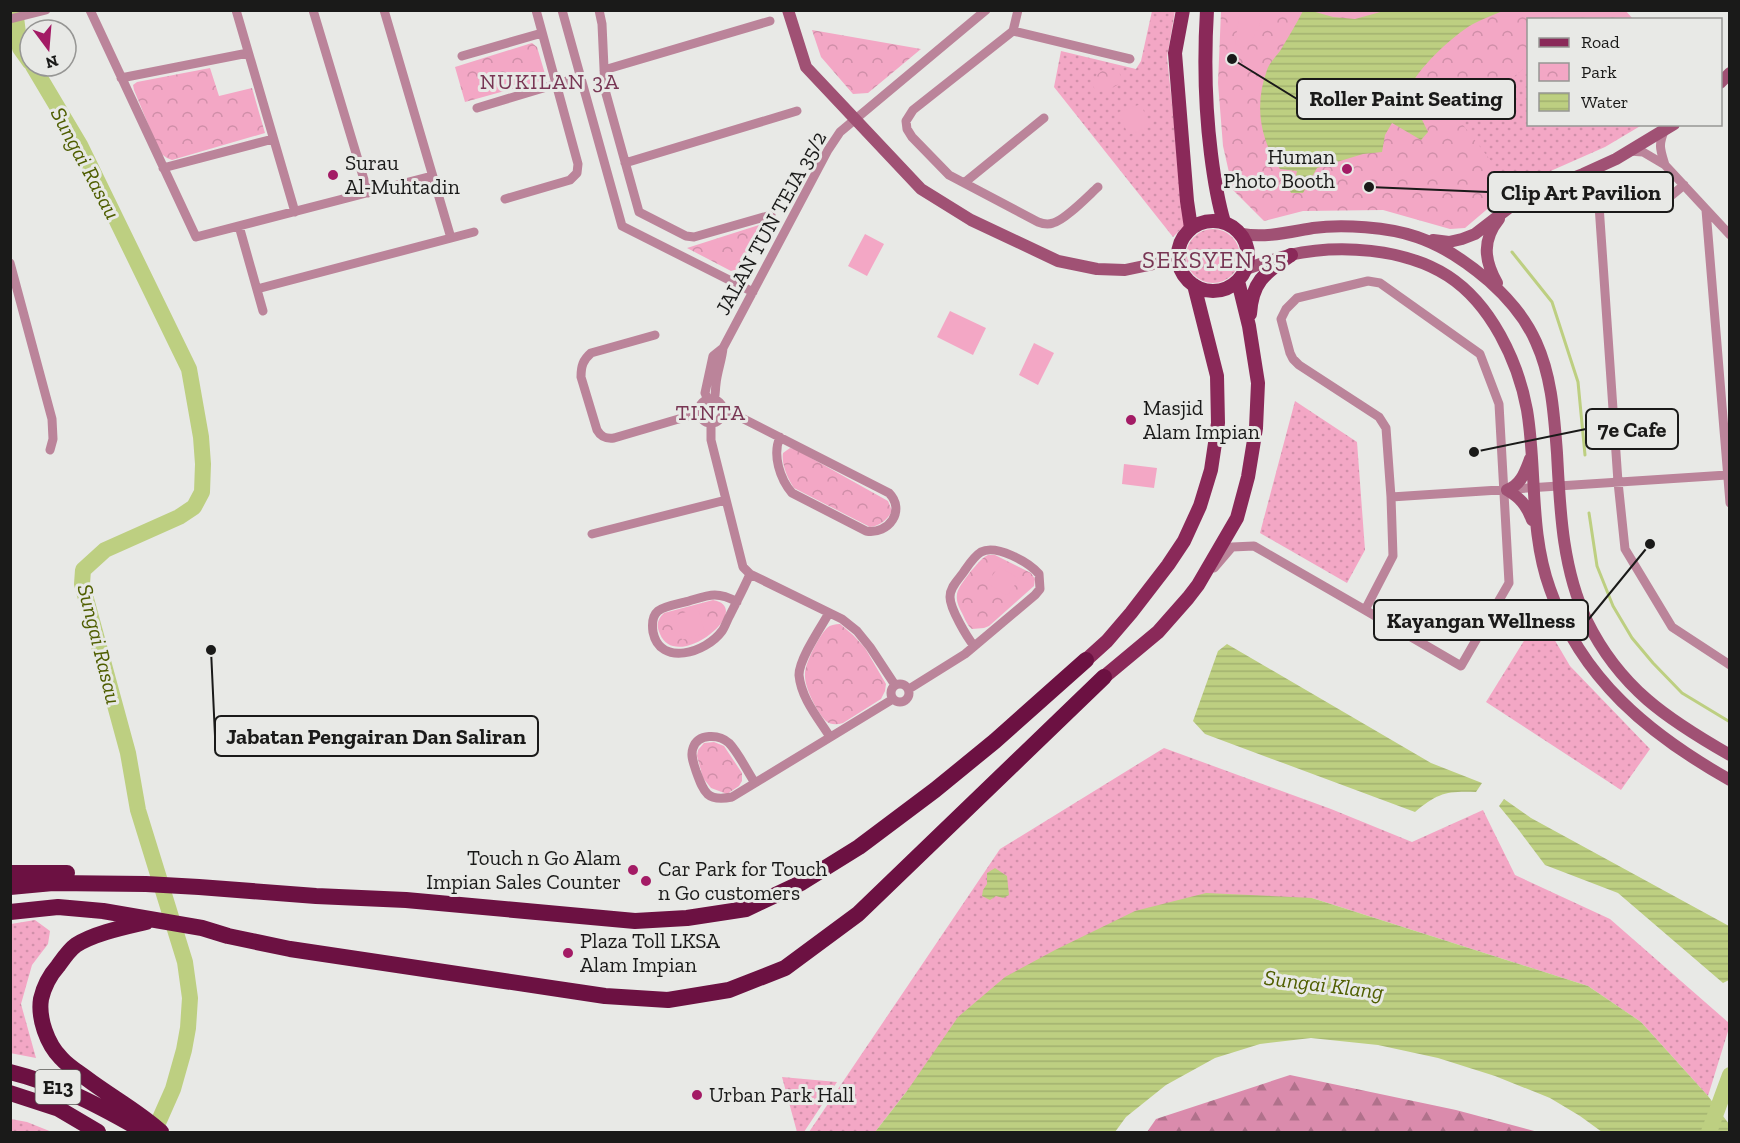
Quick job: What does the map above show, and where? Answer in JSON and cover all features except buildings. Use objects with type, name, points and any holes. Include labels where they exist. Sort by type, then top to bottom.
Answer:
[{"type":"highway","points":[[10,887],[53,884],[199,886],[316,896],[406,900],[635,921],[687,918],[746,909],[801,883],[859,847],[995,741],[1086,660]]},
{"type":"highway","points":[[10,912],[58,907],[103,911],[202,928],[290,949],[605,996],[668,1000],[729,990],[785,968],[858,914],[1104,677]]},
{"type":"highway","points":[[10,873],[71,873],[146,884]]},
{"type":"highway","points":[[153,920],[123,927],[76,945],[49,977],[41,999],[43,1025],[52,1047],[61,1059],[105,1101],[145,1118],[161,1132]]},
{"type":"highway","name":"E13","points":[[10,1072],[105,1101],[145,1132]]},
{"type":"highway","name":"E13","points":[[10,1093],[58,1109],[97,1132]]},
{"type":"main road","points":[[788,10],[806,67],[921,189],[971,220],[1058,261],[1097,270],[1125,270],[1178,259]]},
{"type":"main road","points":[[1183,10],[1175,53],[1191,228]]},
{"type":"main road","points":[[1207,10],[1204,50],[1206,112],[1216,199],[1224,222]]},
{"type":"main road","points":[[1242,234],[1258,237],[1316,228],[1340,227],[1389,230],[1449,242],[1462,239],[1475,234],[1523,197],[1583,174],[1670,127]]},
{"type":"main road","points":[[1510,206],[1495,224],[1489,236],[1486,249],[1489,268],[1535,339],[1546,371],[1555,419],[1560,516],[1573,585],[1587,620],[1608,656],[1630,684],[1660,711],[1686,730],[1730,755]]},
{"type":"main road","points":[[1213,220],[1224,222],[1242,234],[1249,255],[1246,269],[1238,282],[1216,292],[1205,291],[1183,275],[1178,259],[1181,242],[1191,228],[1213,220]]},
{"type":"main road","points":[[1417,237],[1452,253],[1504,294]]},
{"type":"main road","points":[[1246,269],[1290,255],[1339,249],[1383,252],[1417,261],[1448,276],[1466,291],[1491,320],[1511,355],[1519,378],[1527,410],[1536,530],[1550,590],[1565,624],[1587,663],[1640,720],[1676,747],[1730,780]]},
{"type":"main road","points":[[1249,326],[1251,300],[1256,285],[1270,270],[1290,255]]},
{"type":"main road","points":[[1104,677],[1158,632],[1198,585],[1236,518],[1248,477],[1256,428],[1258,383],[1249,326],[1238,282]]},
{"type":"main road","points":[[1086,660],[1107,641],[1168,565],[1184,541],[1200,506],[1210,470],[1218,423],[1217,376],[1194,285]]},
{"type":"main road","points":[[1505,490],[1518,483],[1531,457]]},
{"type":"main road","points":[[1505,490],[1519,497],[1525,504],[1536,530]]},
{"type":"street","points":[[90,10],[196,237],[432,176]]},
{"type":"street","points":[[236,10],[295,212]]},
{"type":"street","points":[[313,10],[368,193]]},
{"type":"street","points":[[384,10],[451,238]]},
{"type":"street","points":[[505,198],[570,180],[577,173],[578,164],[536,10]]},
{"type":"street","points":[[562,10],[622,226],[753,292]]},
{"type":"street","points":[[599,10],[602,24],[605,90],[639,212],[686,236],[694,237],[771,215]]},
{"type":"street","name":"JALAN TUN TEJA 35/2","points":[[723,348],[713,356],[705,393],[713,397],[723,348],[828,150],[840,132],[986,10]]},
{"type":"street","points":[[1018,10],[1013,32],[913,110],[906,121],[907,129],[949,175],[1038,222],[1053,224],[1098,187]]},
{"type":"street","points":[[10,18],[43,11]]},
{"type":"street","points":[[604,70],[770,21]]},
{"type":"street","points":[[1013,32],[1130,59]]},
{"type":"street","points":[[462,56],[542,33]]},
{"type":"street","points":[[121,78],[248,54]]},
{"type":"street","points":[[477,108],[580,77]]},
{"type":"street","points":[[625,163],[797,111]]},
{"type":"street","points":[[964,183],[1044,118]]},
{"type":"street","points":[[1665,165],[1660,142],[1670,127]]},
{"type":"street","points":[[164,168],[273,139]]},
{"type":"street","points":[[1629,151],[1652,155],[1665,165],[1730,236]]},
{"type":"street","points":[[1684,185],[1672,195],[1613,200],[1599,205],[1618,482],[1625,549],[1660,608],[1672,627],[1730,665]]},
{"type":"street","points":[[1706,210],[1730,503]]},
{"type":"street","points":[[239,226],[263,311]]},
{"type":"street","points":[[257,289],[474,232]]},
{"type":"street","points":[[10,263],[52,419],[53,439],[50,450]]},
{"type":"street","points":[[1198,585],[1232,547],[1254,546],[1461,666],[1509,583],[1499,404],[1480,354],[1380,283],[1368,281],[1298,298],[1281,319],[1293,359],[1382,420],[1386,428],[1393,556],[1365,610]]},
{"type":"street","points":[[655,335],[591,353],[584,359],[581,377],[597,430],[600,435],[608,439],[614,438],[699,413]]},
{"type":"street","points":[[713,397],[722,405],[723,412],[718,421],[711,423],[702,420],[699,413],[701,406],[713,397]]},
{"type":"street","points":[[723,412],[732,413],[780,437],[889,493],[895,499],[897,507],[889,524],[882,530],[866,531],[792,493],[785,485],[780,473],[777,454],[777,443],[780,437]]},
{"type":"street","points":[[711,423],[711,440],[743,567],[750,574],[842,619],[870,646],[895,685]]},
{"type":"street","points":[[1391,497],[1727,475]]},
{"type":"street","points":[[592,534],[726,500]]},
{"type":"street","points":[[909,689],[965,654],[1040,589],[1038,574],[1028,564],[1013,556],[993,550],[984,551],[975,556],[951,589],[950,598],[953,607],[974,646]]},
{"type":"street","points":[[736,602],[729,597],[714,594],[659,610],[653,619],[652,628],[655,640],[662,650],[675,654],[699,648],[711,641],[722,632],[750,574]]},
{"type":"street","points":[[830,613],[813,639],[799,673],[807,701],[830,737]]},
{"type":"street","points":[[903,684],[909,689],[909,696],[904,702],[897,702],[893,699],[891,690],[895,685],[903,684]]},
{"type":"street","points":[[755,783],[729,744],[719,736],[706,736],[696,742],[692,758],[703,790],[711,797],[721,799],[732,796],[755,783],[893,699]]},
{"type":"green space","points":[[1625,10],[1632,18],[1527,18],[1527,66],[1460,121],[1512,188],[1465,228],[1450,229],[1383,210],[1303,211],[1264,221],[1233,190],[1223,146],[1218,83],[1221,11]]},
{"type":"green space","points":[[1152,11],[1175,11],[1167,57],[1185,225],[1173,237],[1054,87],[1061,51],[1136,69],[1141,61]]},
{"type":"green space","points":[[1239,11],[1264,11],[1259,27],[1250,42],[1241,48],[1236,45]]},
{"type":"green space","points":[[812,30],[921,49],[868,93],[853,94],[821,57]]},
{"type":"green space","points":[[1527,32],[1527,126],[1640,126],[1605,147],[1512,188],[1498,199],[1429,92]]},
{"type":"green space","points":[[532,43],[537,47],[545,74],[541,81],[465,102],[455,67]]},
{"type":"green space","points":[[210,68],[219,96],[252,88],[265,133],[172,160],[167,158],[160,153],[133,85],[137,82]]},
{"type":"green space","points":[[1105,69],[1119,71],[1122,82],[1109,90],[1098,92],[1095,90],[1094,80]]},
{"type":"green space","points":[[1141,104],[1150,127],[1128,135],[1119,112]]},
{"type":"green space","points":[[759,225],[766,226],[744,267],[731,271],[687,248]]},
{"type":"green space","points":[[1208,229],[1218,229],[1228,233],[1236,241],[1240,256],[1236,271],[1228,279],[1218,283],[1208,283],[1198,279],[1190,271],[1186,261],[1186,251],[1190,241],[1198,233]]},
{"type":"green space","points":[[865,234],[884,244],[867,276],[848,266]]},
{"type":"green space","points":[[950,311],[986,328],[973,355],[937,337]]},
{"type":"green space","points":[[1034,343],[1054,353],[1038,385],[1019,375]]},
{"type":"green space","points":[[1295,401],[1357,442],[1365,550],[1347,583],[1260,533]]},
{"type":"green space","points":[[790,448],[888,501],[892,511],[880,524],[870,527],[794,488],[783,462],[783,453]]},
{"type":"green space","points":[[1124,464],[1157,468],[1154,488],[1122,484]]},
{"type":"green space","points":[[988,555],[995,555],[1031,573],[1035,579],[1034,586],[989,626],[972,629],[966,622],[957,595],[960,586],[971,571]]},
{"type":"green space","points":[[999,566],[1019,579],[1007,596],[987,583]]},
{"type":"green space","points":[[713,600],[724,605],[726,614],[720,625],[709,635],[695,643],[681,647],[669,644],[660,634],[658,623],[664,613]]},
{"type":"green space","points":[[698,608],[705,633],[682,640],[674,616]]},
{"type":"green space","points":[[1540,615],[1570,666],[1650,749],[1621,790],[1486,702]]},
{"type":"green space","points":[[834,624],[840,624],[865,648],[886,684],[881,699],[843,723],[834,724],[826,721],[815,706],[805,674],[810,657],[824,632]]},
{"type":"green space","points":[[714,742],[724,746],[742,773],[739,786],[727,794],[711,788],[703,778],[697,756],[698,750],[704,743]]},
{"type":"green space","points":[[1164,748],[1331,809],[1412,842],[1483,810],[1515,875],[1610,919],[1729,1023],[1708,1096],[1641,1022],[1588,986],[1312,898],[907,1091],[875,1132],[809,1132],[1000,849]]},
{"type":"green space","points":[[35,920],[50,931],[48,944],[32,965],[21,1004],[36,1058],[10,1053],[11,924]]},
{"type":"green space","points":[[1290,1075],[1456,1110],[1538,1132],[1147,1132],[1156,1119]]},
{"type":"green space","points":[[782,1077],[837,1082],[804,1132],[797,1132]]},
{"type":"green space","points":[[11,1119],[27,1122],[52,1132],[11,1132]]},
{"type":"water","points":[[1303,11],[1355,19],[1384,11],[1503,11],[1473,24],[1456,36],[1427,63],[1412,83],[1408,91],[1428,132],[1421,140],[1392,123],[1385,135],[1382,152],[1363,154],[1317,168],[1303,193],[1291,193],[1288,186],[1294,184],[1297,171],[1280,169],[1273,158],[1264,134],[1260,109],[1263,83],[1268,68]]},
{"type":"water","points":[[1227,644],[1431,763],[1482,783],[1476,792],[1443,794],[1415,812],[1205,734],[1193,721],[1218,651]]},
{"type":"water","points":[[1504,799],[1531,818],[1729,926],[1729,980],[1723,983],[1618,893],[1545,865],[1499,806]]},
{"type":"water","points":[[995,868],[1007,876],[1009,895],[1003,898],[996,896],[990,900],[982,896],[987,884],[987,873]]},
{"type":"water","name":"Sungai Klang","points":[[1206,893],[1312,898],[1588,986],[1641,1022],[1708,1096],[1729,1124],[1729,1132],[1602,1132],[1550,1098],[1495,1076],[1438,1058],[1378,1045],[1311,1038],[1260,1044],[1215,1058],[1166,1085],[1126,1117],[1115,1132],[875,1132],[907,1091],[958,1017],[1005,977],[1135,911]]},
{"type":"waterway","name":"Sungai Rasau","points":[[15,10],[18,33]]},
{"type":"waterway","name":"Sungai Rasau","points":[[40,78],[80,145],[189,369],[201,437],[202,492],[194,507],[179,517],[105,550],[83,570],[82,584],[128,753],[138,810],[185,962],[190,998],[184,1050],[173,1089],[154,1132]]},
{"type":"waterway","points":[[1512,252],[1552,302],[1578,382],[1585,455]]},
{"type":"waterway","points":[[1589,513],[1597,566],[1613,606],[1632,638],[1682,693],[1730,722]]},
{"type":"waterway","points":[[1709,1132],[1730,1075]]},
{"type":"place","name":"Roller Paint Seating","points":[[1232,59]]},
{"type":"place","name":"Human Photo Booth","points":[[1347,169]]},
{"type":"place","name":"Surau Al-Muhtadin","points":[[333,175]]},
{"type":"place","name":"Clip Art Pavilion","points":[[1369,187]]},
{"type":"place","name":"Masjid Alam Impian","points":[[1131,420]]},
{"type":"place","name":"7e Cafe","points":[[1474,452]]},
{"type":"place","name":"Kayangan Wellness","points":[[1650,544]]},
{"type":"place","name":"Jabatan Pengairan Dan Saliran","points":[[211,650]]},
{"type":"place","name":"Touch n Go Alam Impian Sales Counter","points":[[633,870]]},
{"type":"place","name":"Car Park for Touch n Go customers","points":[[646,881]]},
{"type":"place","name":"Plaza Toll LKSA Alam Impian","points":[[568,953]]},
{"type":"place","name":"Urban Park Hall","points":[[697,1095]]},
{"type":"district","name":"NUKILAN 3A","points":[[550,81]]},
{"type":"district","name":"SEKSYEN 35","points":[[1215,260]]},
{"type":"district","name":"TINTA","points":[[711,412]]}]
